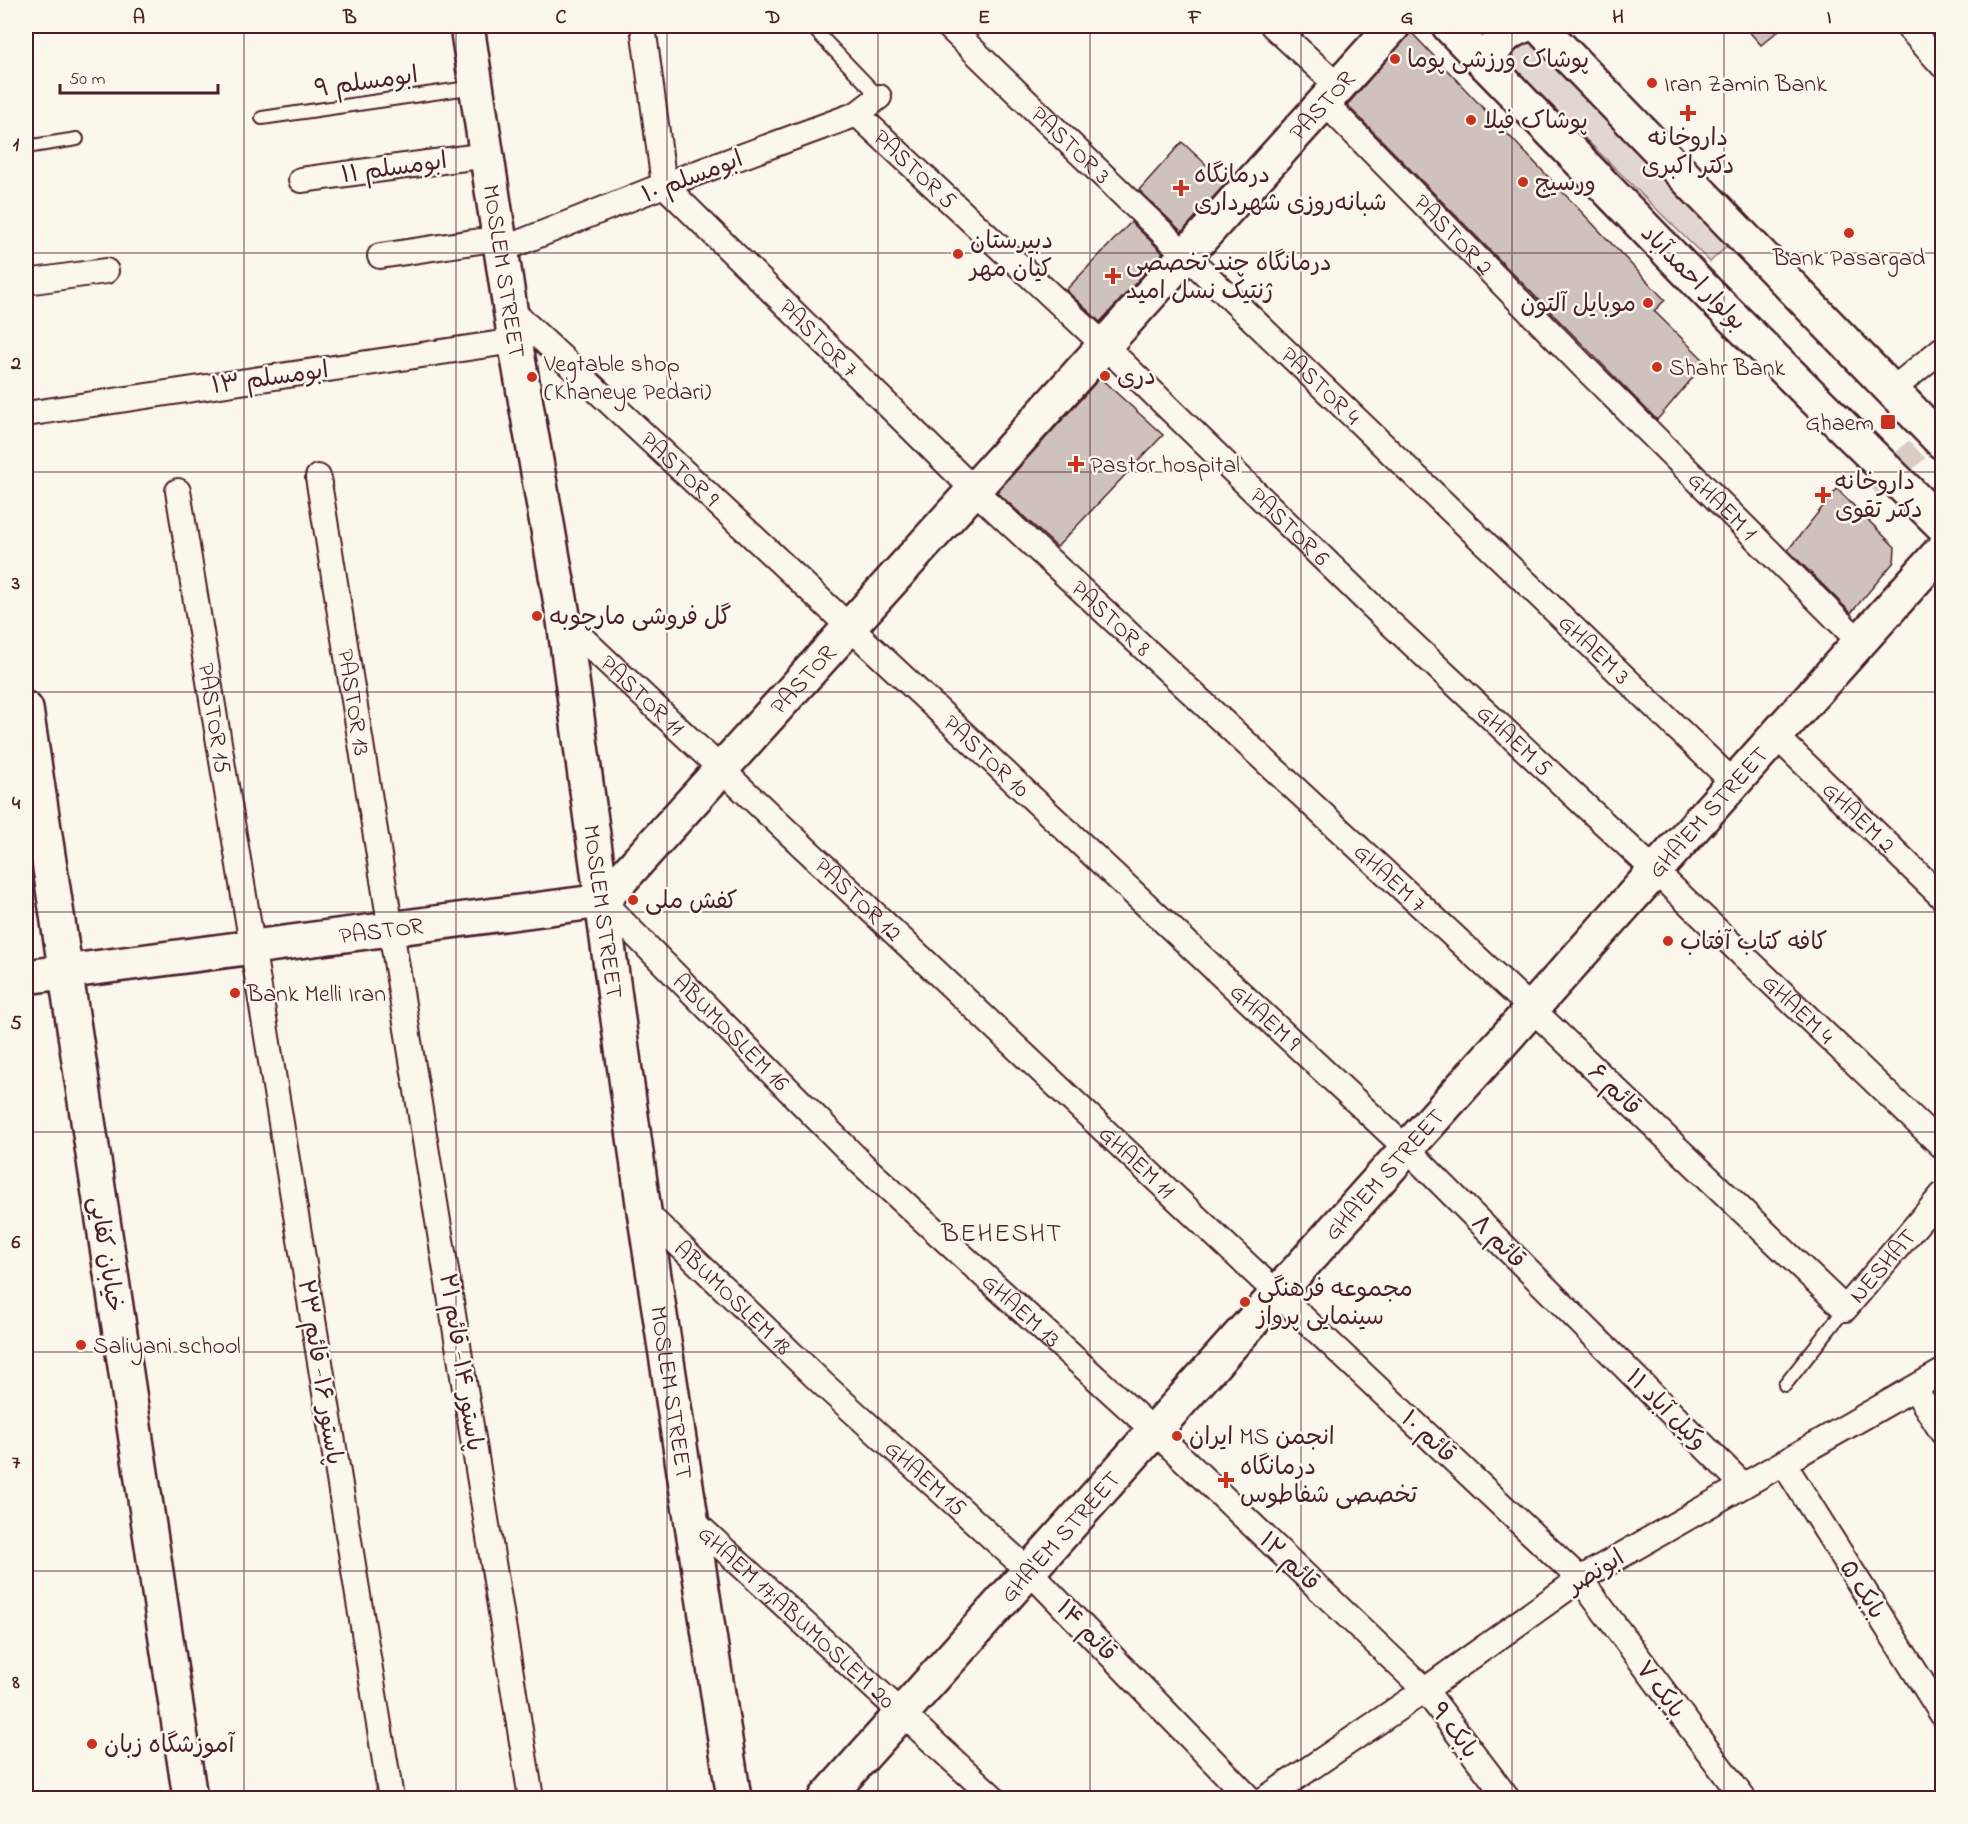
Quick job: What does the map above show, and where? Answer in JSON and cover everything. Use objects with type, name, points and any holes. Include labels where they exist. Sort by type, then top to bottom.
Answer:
[{"type":"street","name":"MOSLEM STREET","points":[[466,26],[513,326],[564,621],[645,1211],[734,1798]]},
{"type":"street","points":[[643,26],[664,185]]},
{"type":"street","name":"PASTOR 2","points":[[1274,26],[1332,95],[1584,367]]},
{"type":"street","name":"PASTOR","points":[[26,977],[392,926],[602,901],[1393,26]]},
{"type":"street","name":"بولوار احمدآباد","points":[[1449,26],[1707,292],[1942,525]]},
{"type":"street","points":[[1486,64],[1498,40],[1510,31],[1523,26]]},
{"type":"street","points":[[1539,26],[1942,442]]},
{"type":"street","points":[[1907,26],[1942,65]]},
{"type":"street","name":"PASTOR 3","points":[[952,30],[1186,256]]},
{"type":"street","name":"ابومسلم ۱۰","points":[[380,256],[501,244],[857,114],[879,97]]},
{"type":"street","name":"PASTOR 5","points":[[857,114],[1105,346]]},
{"type":"street","name":"ابومسلم ۱۱","points":[[301,180],[487,155]]},
{"type":"street","name":"PASTOR 7","points":[[664,185],[974,490]]},
{"type":"street","name":"PASTOR 4","points":[[1186,256],[1455,515]]},
{"type":"street","points":[[26,282],[106,271]]},
{"type":"street","name":"ابومسلم ۱۳","points":[[26,414],[513,326]]},
{"type":"street","name":"PASTOR 9","points":[[513,326],[850,628]]},
{"type":"street","name":"PASTOR 6","points":[[1105,346],[1373,607]]},
{"type":"street","points":[[1892,390],[1942,349]]},
{"type":"street","name":"GHAEM 1","points":[[1584,367],[1860,642]]},
{"type":"street","name":"PASTOR 13","points":[[318,477],[392,926]]},
{"type":"street","name":"PASTOR 8","points":[[974,490],[1249,746]]},
{"type":"street","name":"PASTOR 15","points":[[178,491],[252,945]]},
{"type":"street","name":"GHAEM 3","points":[[1455,515],[1734,783]]},
{"type":"street","name":"GHA'EM STREET","points":[[826,1798],[1942,550]]},
{"type":"street","name":"GHAEM 5","points":[[1373,607],[1655,871]]},
{"type":"street","name":"PASTOR 11","points":[[564,621],[721,770]]},
{"type":"street","name":"PASTOR 10","points":[[850,628],[1124,885]]},
{"type":"street","name":"خیابان کفایی","points":[[26,709],[190,1798]]},
{"type":"street","name":"GHAEM 2","points":[[1776,736],[1942,897]]},
{"type":"street","name":"GHAEM 7","points":[[1249,746],[1532,1009]]},
{"type":"street","name":"PASTOR 12","points":[[721,770],[996,1028]]},
{"type":"street","name":"GHAEM 4","points":[[1655,871],[1942,1146]]},
{"type":"street","name":"GHAEM 9","points":[[1124,885],[1407,1149]]},
{"type":"street","name":"ABUMOSLEM 16","points":[[602,901],[862,1164]]},
{"type":"street","name":"پاستور ۱۴- قائم ۲۱","points":[[392,926],[531,1798]]},
{"type":"street","name":"پاستور ۱۶- قائم ۲۳","points":[[252,945],[391,1798]]},
{"type":"street","name":"قائم ۶","points":[[1532,1009],[1845,1309]]},
{"type":"street","name":"GHAEM 11","points":[[996,1028],[1278,1294]]},
{"type":"street","name":"قائم ۸","points":[[1407,1149],[1591,1333]]},
{"type":"street","name":"GHAEM 13","points":[[862,1164],[1155,1431]]},
{"type":"street","name":"NESHAT","points":[[1845,1309],[1942,1195]]},
{"type":"street","name":"ABUMOSLEM 18","points":[[645,1211],[823,1384]]},
{"type":"street","name":"قائم ۱۰","points":[[1278,1294],[1580,1579]]},
{"type":"street","name":"وکیل آباد ۱۱","points":[[1591,1333],[1743,1485]]},
{"type":"street","name":"ابونصر","points":[[1279,1795],[1580,1579],[1743,1485],[1785,1464],[1942,1372]]},
{"type":"street","name":"GHAEM 15","points":[[823,1384],[1029,1571]]},
{"type":"street","points":[[1915,1389],[1942,1432]]},
{"type":"street","name":"قائم ۱۲","points":[[1155,1431],[1425,1690]]},
{"type":"street","name":"بابک ۵","points":[[1785,1464],[1942,1714]]},
{"type":"street","name":"GHAEM 17;ABUMOSLEM 20","points":[[691,1519],[994,1798]]},
{"type":"street","name":"قائم ۱۴","points":[[1029,1571],[1249,1798]]},
{"type":"street","name":"بابک ۷","points":[[1580,1579],[1743,1798]]},
{"type":"street","name":"بابک ۹","points":[[1425,1690],[1507,1798]]},
{"type":"lane","points":[[812,26],[879,97]]},
{"type":"lane","name":"ابومسلم ۹","points":[[262,118],[476,87]]},
{"type":"lane","points":[[26,147],[77,139]]},
{"type":"lane","points":[[1785,1385],[1845,1309]]},
{"type":"shaded area","points":[[1521,37],[1534,44],[1550,60],[1728,245],[1710,262],[1512,66],[1502,53]]},
{"type":"building","points":[[1744,26],[1784,26],[1761,45]]},
{"type":"building","points":[[1411,32],[1665,300],[1654,311],[1706,362],[1657,420],[1347,105]]},
{"type":"building","name":"درمانگاه شبانه‌روزی شهرداری","points":[[1182,142],[1226,183],[1182,232],[1139,190]]},
{"type":"building","name":"درمانگاه چند تخصصی ژنتیک نسل امید","points":[[1131,222],[1163,253],[1100,322],[1066,290]]},
{"type":"building","name":"Pastor hospital","points":[[1100,378],[1163,435],[1057,547],[997,492]]},
{"type":"building","points":[[1837,489],[1895,547],[1894,562],[1851,613],[1788,550]]},
{"type":"tunnel","points":[[1873,490],[1942,426]]},
{"type":"place","name":"پوشاک ورزشی پوما","points":[[1395,59]]},
{"type":"place","name":"Iran Zamin Bank","points":[[1652,83]]},
{"type":"place","name":"داروخانه دکتر اکبری","points":[[1688,113]]},
{"type":"place","name":"پوشاک فیلا","points":[[1471,120]]},
{"type":"place","name":"ورسیج","points":[[1523,182]]},
{"type":"place","name":"درمانگاه شبانه‌روزی شهرداری","points":[[1181,188]]},
{"type":"place","name":"Bank Pasargad","points":[[1849,233]]},
{"type":"place","name":"دبیرستان کیان مهر","points":[[958,254]]},
{"type":"place","name":"درمانگاه چند تخصصی ژنتیک نسل امید","points":[[1113,276]]},
{"type":"place","name":"موبایل آلتون","points":[[1648,303]]},
{"type":"place","name":"Shahr Bank","points":[[1657,367]]},
{"type":"place","name":"دری","points":[[1105,376]]},
{"type":"place","name":"Vegtable shop (Khaneye Pedari)","points":[[532,377]]},
{"type":"place","name":"Ghaem","points":[[1888,422]]},
{"type":"place","name":"Pastor hospital","points":[[1076,464]]},
{"type":"place","name":"داروخانه دکتر تقوی","points":[[1823,495]]},
{"type":"place","name":"گل فروشی مارچوبه","points":[[537,616]]},
{"type":"place","name":"کفش ملی","points":[[633,900]]},
{"type":"place","name":"کافه کتاب آفتاب","points":[[1668,941]]},
{"type":"place","name":"Bank Melli Iran","points":[[235,993]]},
{"type":"place","name":"مجموعه فرهنگی سینمایی پرواز","points":[[1245,1302]]},
{"type":"place","name":"Saliyani school","points":[[81,1345]]},
{"type":"place","name":"ایران MS انجمن","points":[[1177,1436]]},
{"type":"place","name":"درمانگاه تخصصی شفاطوس","points":[[1226,1480]]},
{"type":"place","name":"آموزشگاه زبان","points":[[92,1744]]},
{"type":"district","name":"BEHESHT","points":[[1002,1232]]}]
